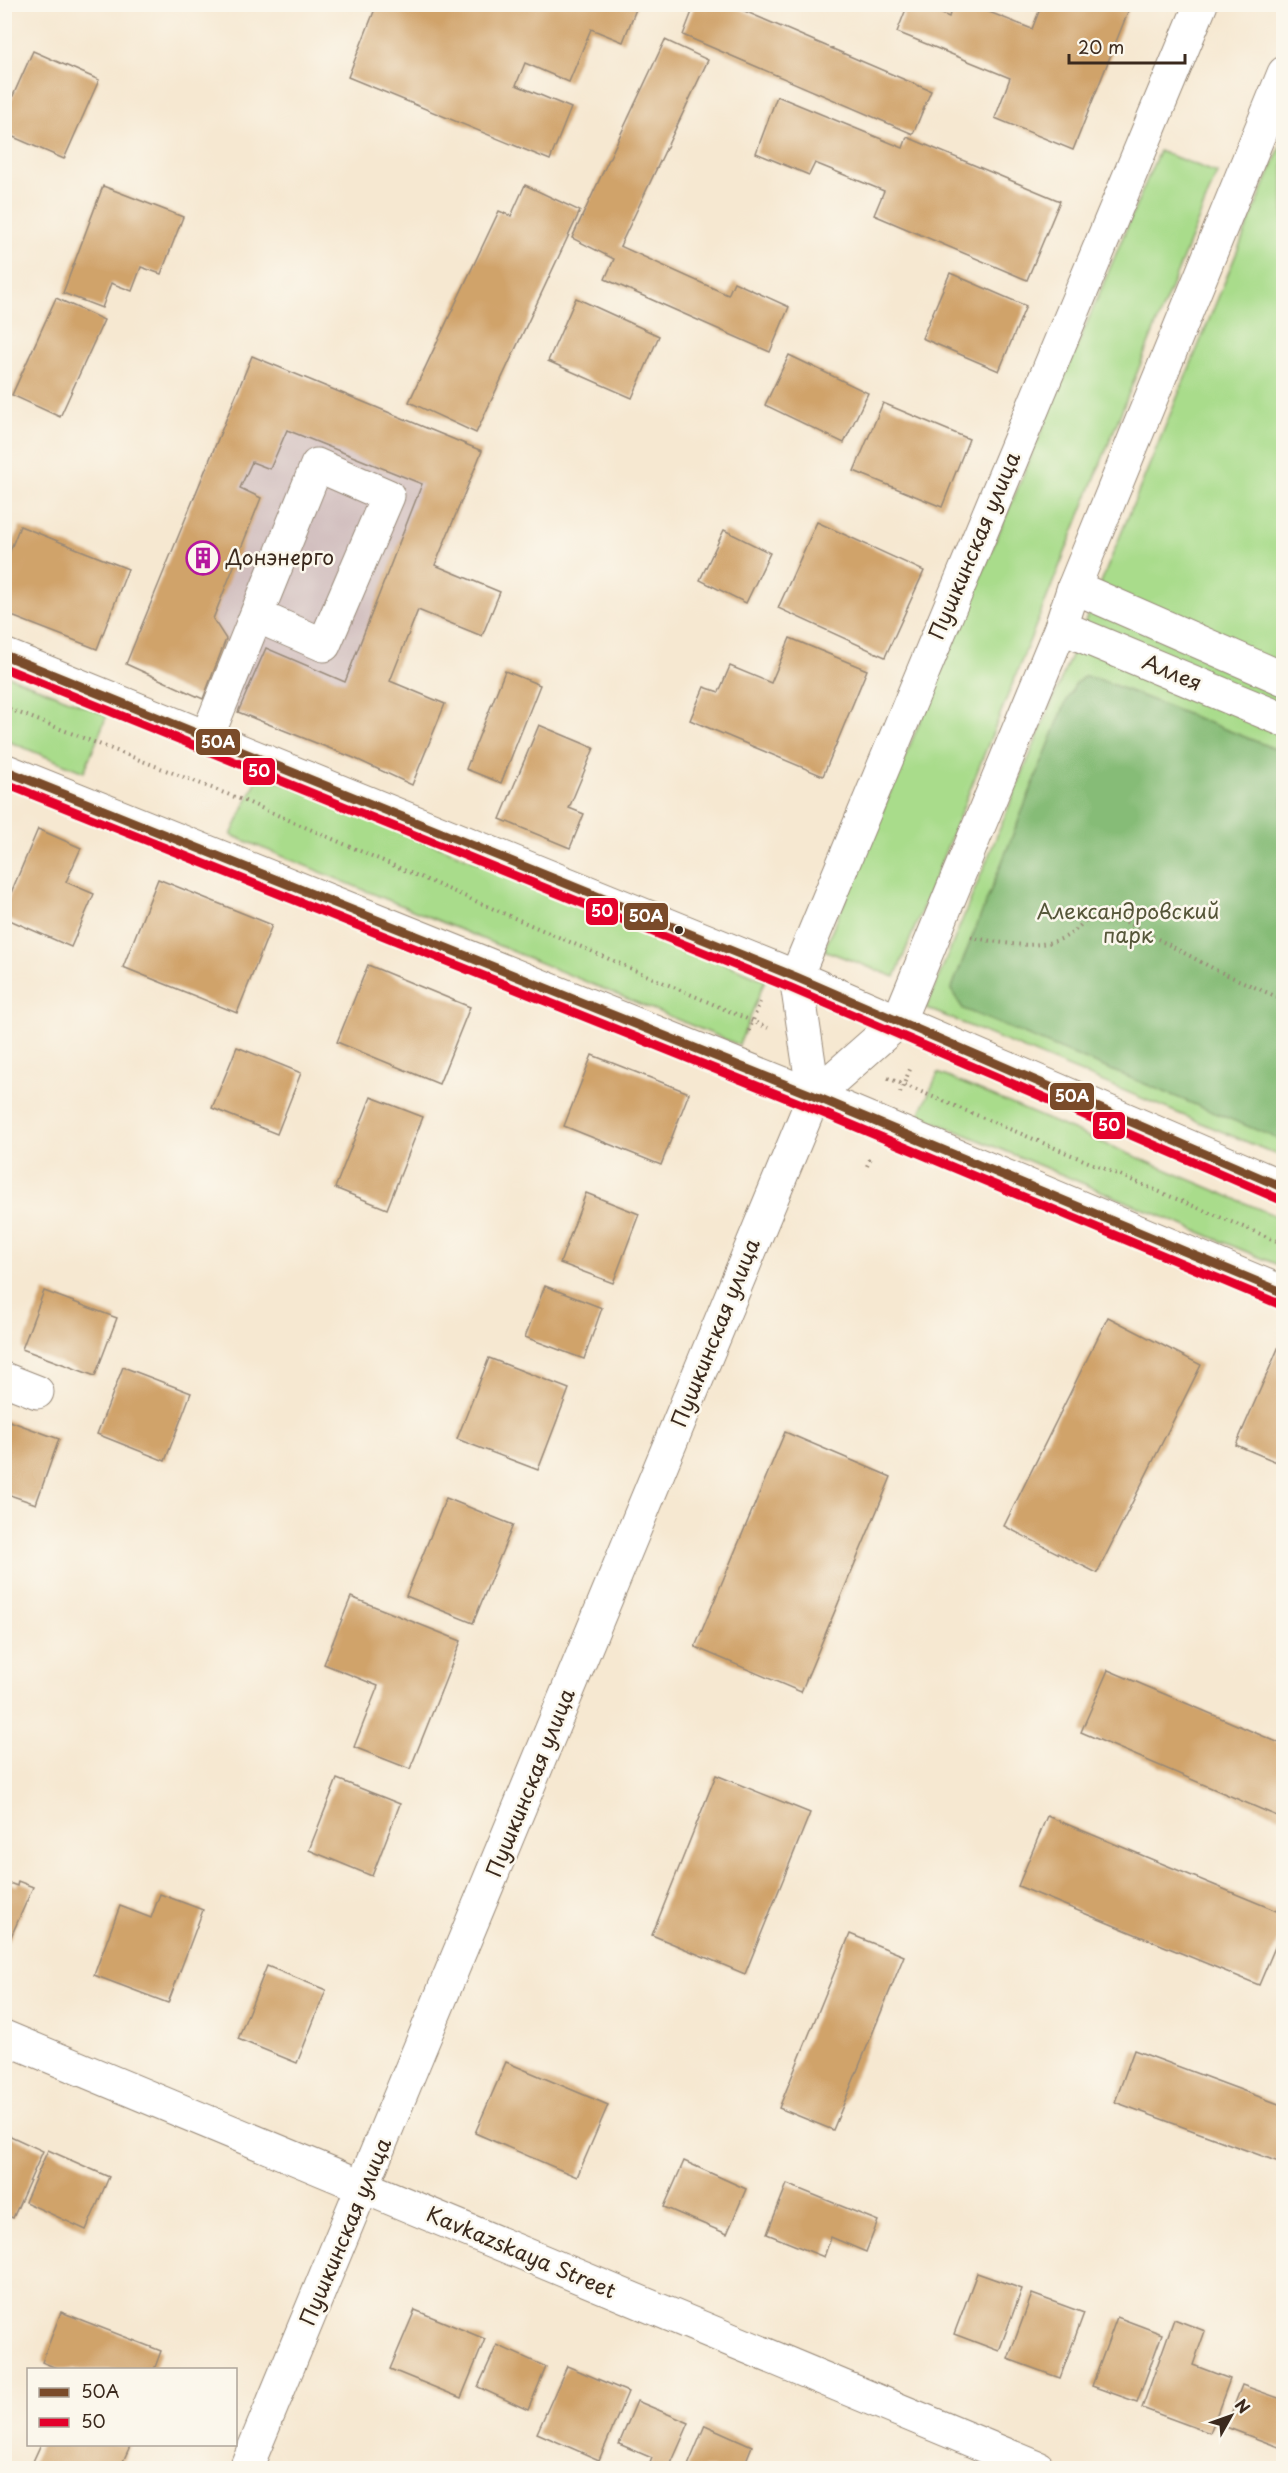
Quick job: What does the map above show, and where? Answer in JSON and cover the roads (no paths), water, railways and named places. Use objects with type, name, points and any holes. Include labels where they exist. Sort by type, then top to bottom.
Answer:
[{"type":"street","name":"Пушкинская улица","points":[[796,977],[1201,4]]},
{"type":"street","name":"Пушкинская улица","points":[[246,2469],[365,2188],[814,1096],[898,1022],[1061,627],[1074,587],[1284,73]]},
{"type":"street","points":[[207,737],[317,465],[388,496],[324,645],[257,616]]},
{"type":"street","points":[[1074,587],[1284,679]]},
{"type":"street","name":"Аллея","points":[[1061,627],[1284,720]]},
{"type":"street","points":[[4,655],[796,977],[1284,1188]]},
{"type":"street","points":[[4,770],[814,1096],[1284,1293]]},
{"type":"street","points":[[796,977],[814,1096]]},
{"type":"street","points":[[4,1379],[37,1392]]},
{"type":"street","name":"Kavkazskaya Street","points":[[4,2037],[1038,2469]]},
{"type":"place","name":"Донэнерго","points":[[203,558]]},
{"type":"park label","name":"Александровский парк","points":[[1128,924]]}]
